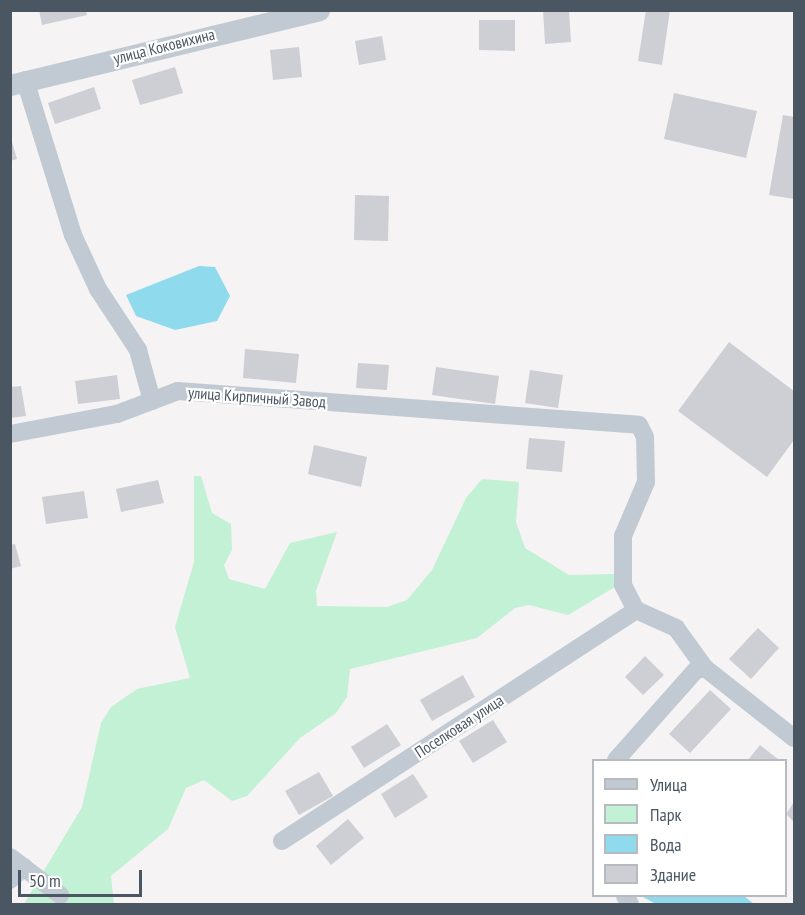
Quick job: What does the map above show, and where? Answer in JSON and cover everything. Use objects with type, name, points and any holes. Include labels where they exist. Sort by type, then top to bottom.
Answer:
[{"type":"street","name":"улица Коковихина","points":[[18,82],[319,10]]},
{"type":"street","points":[[10,434],[117,414],[152,401],[138,350],[98,289],[73,235],[18,82]]},
{"type":"street","name":"улица Кирпичный Завод","points":[[152,401],[178,391],[639,426],[645,437],[646,482],[627,518],[620,559],[623,585],[636,610]]},
{"type":"street","points":[[636,610],[676,628],[705,669],[795,738]]},
{"type":"street","name":"Поселковая улица","points":[[282,841],[636,610]]},
{"type":"street","points":[[617,759],[696,670],[705,669]]},
{"type":"street","points":[[10,880],[17,862],[60,895]]},
{"type":"green space","points":[[194,476],[201,476],[212,513],[231,524],[232,550],[224,565],[229,579],[265,589],[290,543],[337,532],[316,591],[317,606],[387,607],[407,600],[432,570],[466,498],[482,479],[519,482],[516,522],[525,548],[569,575],[614,574],[615,587],[568,615],[529,605],[515,608],[477,638],[350,669],[347,697],[336,713],[300,738],[247,796],[232,801],[204,780],[186,788],[168,829],[111,876],[114,904],[24,904],[82,807],[101,723],[111,707],[137,689],[190,678],[175,627],[194,562]]},
{"type":"water","points":[[199,266],[215,267],[230,296],[217,321],[175,330],[136,316],[126,295]]},
{"type":"water","points":[[643,897],[745,897],[754,904],[656,904]]},
{"type":"building","points":[[39,10],[86,10],[87,15],[42,25]]},
{"type":"building","points":[[543,10],[569,10],[571,42],[545,44]]},
{"type":"building","points":[[646,10],[670,10],[662,65],[638,61]]},
{"type":"building","points":[[479,20],[515,20],[515,51],[479,50]]},
{"type":"building","points":[[382,36],[386,60],[359,65],[355,41]]},
{"type":"building","points":[[299,47],[302,77],[273,80],[270,50]]},
{"type":"building","points":[[175,67],[183,93],[140,105],[132,80]]},
{"type":"building","points":[[94,87],[101,109],[55,124],[48,103]]},
{"type":"building","points":[[674,93],[757,111],[746,158],[664,139]]},
{"type":"building","points":[[783,115],[794,117],[794,199],[769,195]]},
{"type":"building","points":[[10,135],[17,159],[10,161]]},
{"type":"building","points":[[355,195],[389,196],[388,241],[354,240]]},
{"type":"building","points":[[729,342],[794,391],[794,440],[767,477],[678,411]]},
{"type":"building","points":[[245,349],[299,354],[296,383],[243,378]]},
{"type":"building","points":[[358,363],[389,365],[387,390],[356,388]]},
{"type":"building","points":[[436,367],[499,376],[495,404],[432,395]]},
{"type":"building","points":[[530,370],[563,375],[558,408],[525,403]]},
{"type":"building","points":[[117,375],[120,399],[78,404],[75,381]]},
{"type":"building","points":[[21,386],[26,416],[10,418],[10,387]]},
{"type":"building","points":[[529,438],[565,441],[562,472],[526,469]]},
{"type":"building","points":[[314,445],[367,457],[361,487],[308,474]]},
{"type":"building","points":[[158,480],[164,503],[121,512],[116,489]]},
{"type":"building","points":[[84,491],[88,518],[46,524],[42,497]]},
{"type":"building","points":[[15,544],[21,566],[10,569],[10,545]]},
{"type":"building","points":[[758,628],[779,648],[751,679],[729,659]]},
{"type":"building","points":[[645,656],[664,675],[643,695],[625,677]]},
{"type":"building","points":[[463,675],[475,697],[432,721],[420,700]]},
{"type":"building","points":[[710,690],[731,709],[690,753],[669,734]]},
{"type":"building","points":[[493,720],[507,742],[473,763],[459,741]]},
{"type":"building","points":[[387,724],[401,745],[364,768],[351,747]]},
{"type":"building","points":[[760,745],[778,759],[749,759]]},
{"type":"building","points":[[319,772],[333,796],[299,815],[285,791]]},
{"type":"building","points":[[413,774],[428,797],[395,818],[381,794]]},
{"type":"building","points":[[794,802],[794,822],[787,812]]},
{"type":"building","points":[[348,819],[364,838],[331,865],[316,846]]}]
